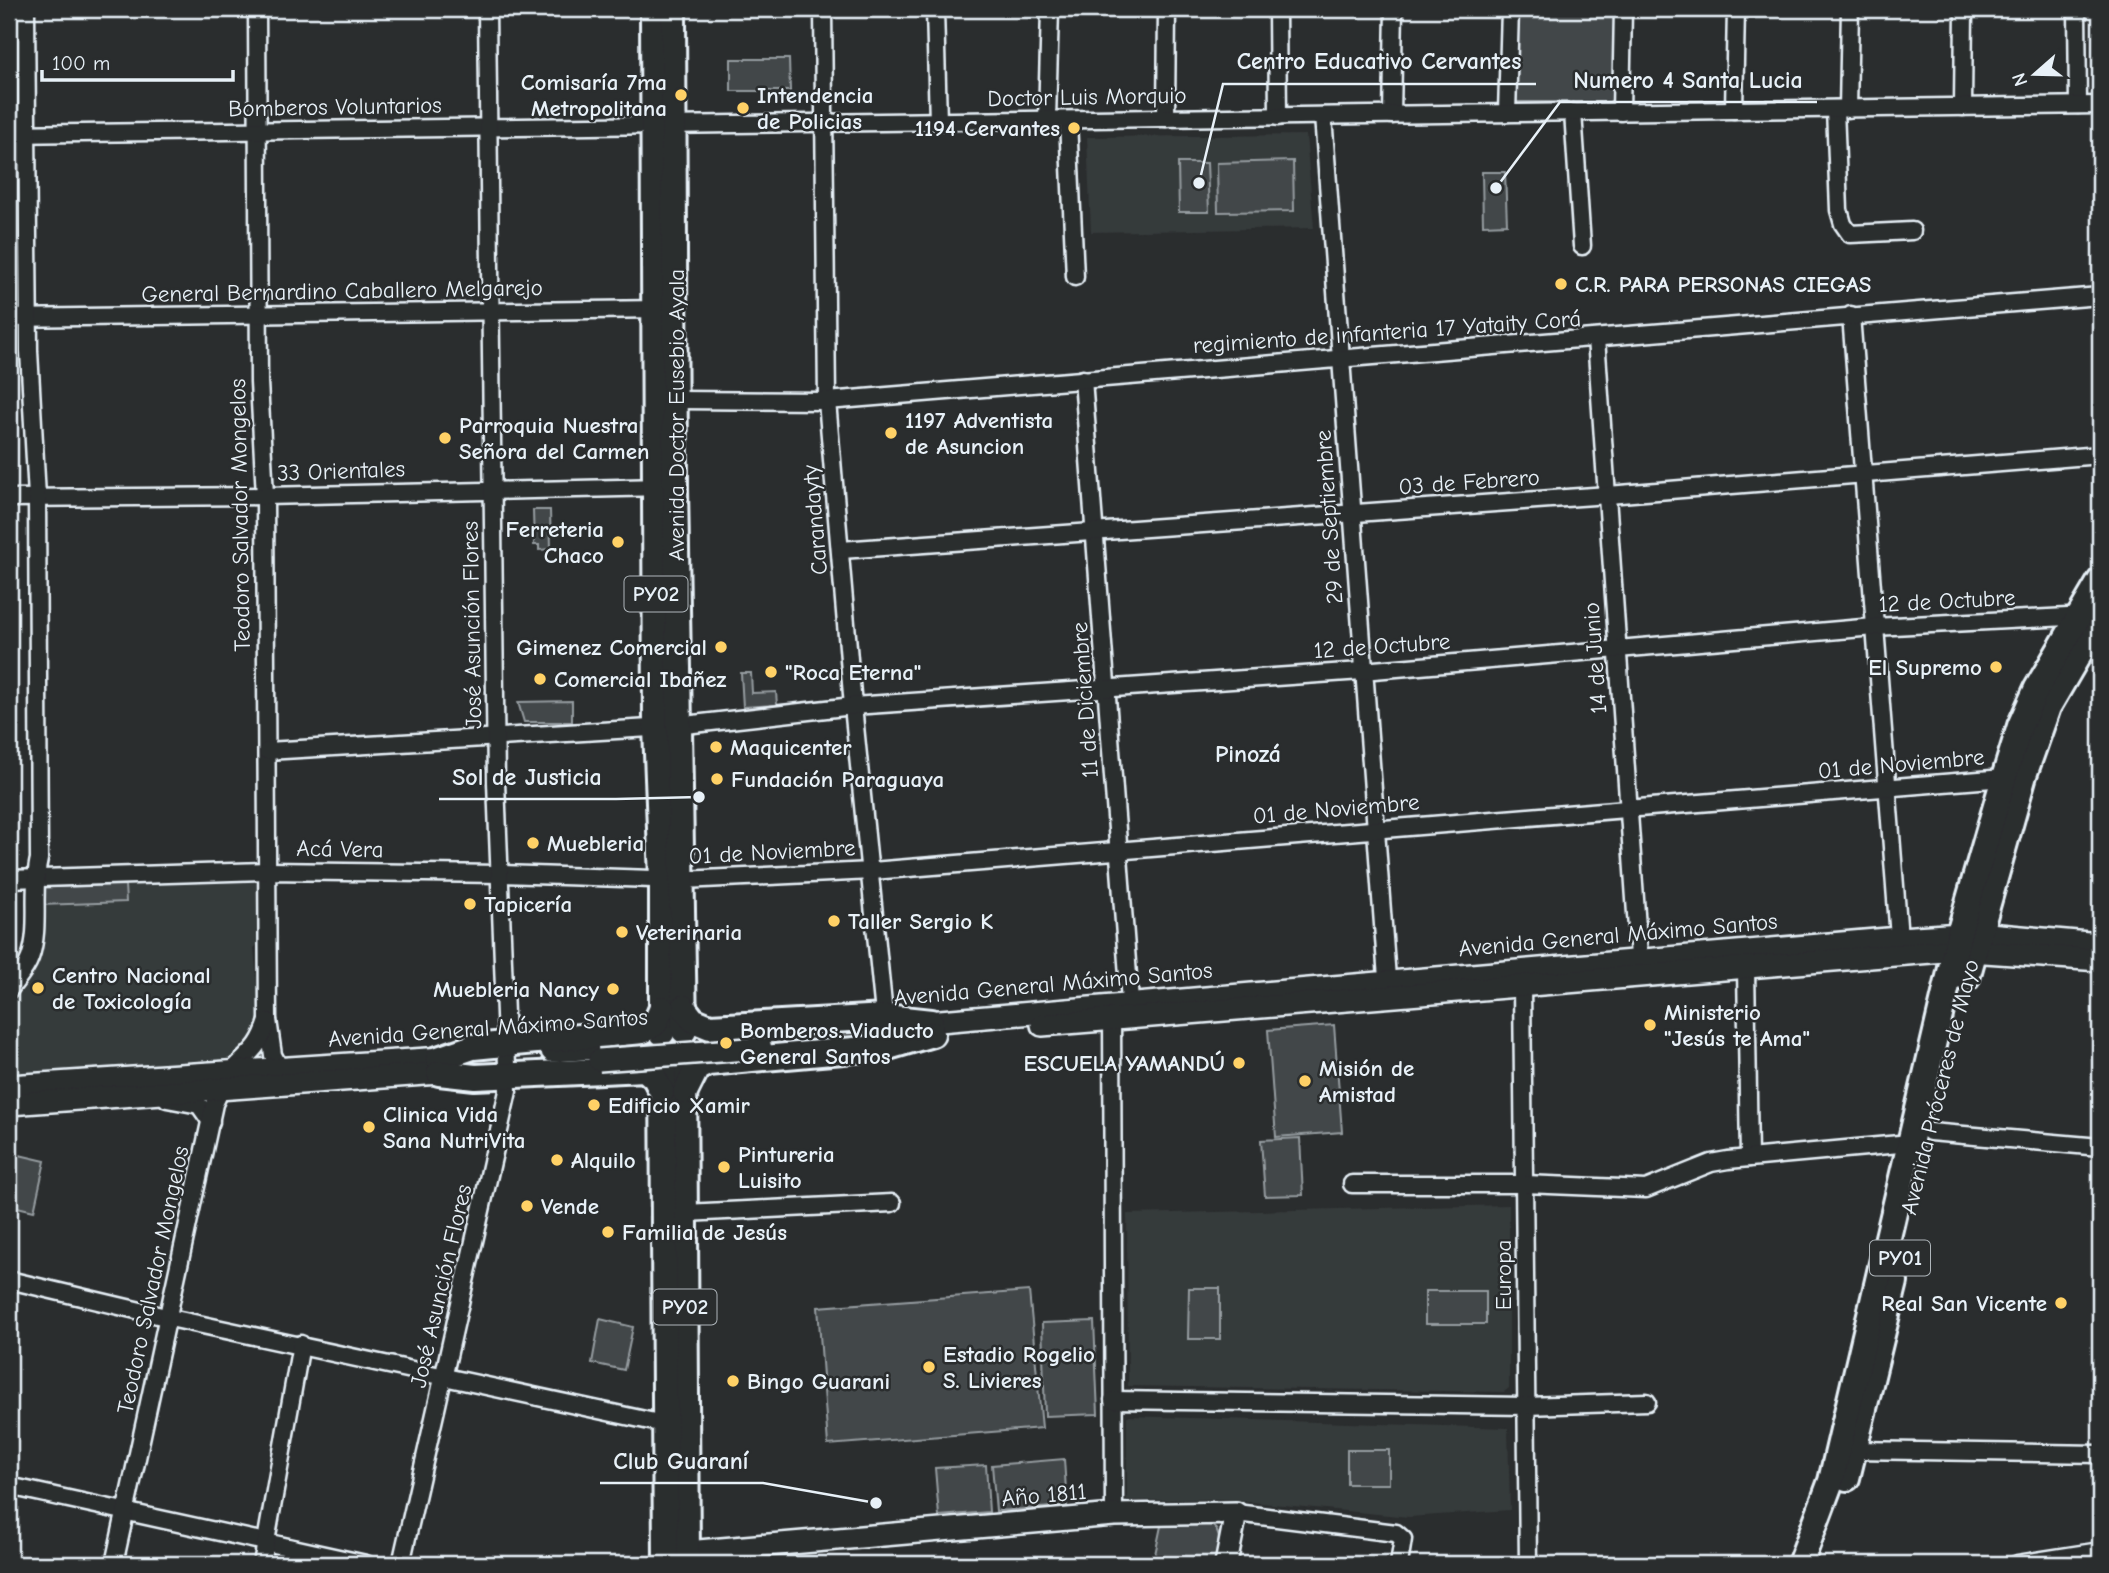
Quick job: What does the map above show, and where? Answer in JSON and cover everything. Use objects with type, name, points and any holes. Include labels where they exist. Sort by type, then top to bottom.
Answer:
[{"type":"highway","name":"Avenida Doctor Eusebio Ayala","points":[[653,9],[663,125],[667,727],[673,1020]]},
{"type":"highway","name":"Avenida Doctor Eusebio Ayala","points":[[663,125],[673,9]]},
{"type":"highway","name":"Avenida Doctor Eusebio Ayala","points":[[665,309],[677,400],[665,487]]},
{"type":"highway","name":"PY01","points":[[1967,942],[2048,707],[2093,617],[2100,581]]},
{"type":"highway","name":"PY01","points":[[1967,942],[2004,778],[2028,708],[2093,617]]},
{"type":"highway","name":"Avenida Próceres de Mayo","points":[[1800,1564],[1831,1481],[1920,1138],[1967,942]]},
{"type":"highway","points":[[506,1060],[643,1031],[655,1024],[673,1020],[693,1020],[710,1027],[885,1022],[931,1028]]},
{"type":"highway","points":[[438,1066],[473,1047],[506,1060],[645,1069],[673,1094],[697,1068],[708,1063],[888,1047],[931,1028]]},
{"type":"highway","name":"PY02","points":[[673,1062],[676,1427],[680,1560]]},
{"type":"highway","name":"PY02","points":[[673,1094],[685,1213],[676,1427]]},
{"type":"highway","name":"Avenida Próceres de Mayo","points":[[1817,1564],[1855,1450],[1920,1138]]},
{"type":"main road","name":"Avenida General Máximo Santos","points":[[506,1060],[850,1035],[1640,967],[1899,938],[2100,944]]},
{"type":"main road","name":"Avenida General Máximo Santos","points":[[1387,989],[1522,985],[1640,967],[1746,967],[1967,942],[2100,960]]},
{"type":"main road","name":"Avenida General Máximo Santos","points":[[850,1035],[885,1022]]},
{"type":"main road","name":"Avenida General Máximo Santos","points":[[9,1086],[233,1070],[438,1066]]},
{"type":"main road","name":"Avenida General Máximo Santos","points":[[9,1104],[291,1085],[438,1066]]},
{"type":"main road","name":"Año 1811","points":[[680,1560],[1114,1515],[1236,1513]]},
{"type":"main road","points":[[1226,1564],[1236,1513]]},
{"type":"street","points":[[9,990],[29,961],[33,949],[34,877],[39,859],[37,498],[29,318],[26,9]]},
{"type":"street","name":"Teodoro Salvador Mongelos","points":[[257,9],[259,314],[265,496],[268,1020],[278,1068],[291,1085]]},
{"type":"street","name":"José Asunción Flores","points":[[401,1564],[508,1091],[496,737],[487,9]]},
{"type":"street","name":"Carandayty","points":[[823,9],[827,401],[853,706],[872,871],[885,1022]]},
{"type":"street","points":[[936,9],[938,122]]},
{"type":"street","points":[[1047,120],[1050,9]]},
{"type":"street","points":[[1166,118],[1167,9]]},
{"type":"street","points":[[1278,9],[1278,117]]},
{"type":"street","points":[[1392,115],[1394,9]]},
{"type":"street","points":[[1507,113],[1510,9]]},
{"type":"street","points":[[1621,112],[1623,9]]},
{"type":"street","points":[[1734,110],[1736,9]]},
{"type":"street","points":[[1850,9],[1841,109],[1839,210],[1843,224],[1850,234],[1912,231]]},
{"type":"street","points":[[1963,107],[1964,9]]},
{"type":"street","points":[[2077,9],[2078,105]]},
{"type":"street","name":"Doctor Luis Morquio","points":[[663,125],[2100,105]]},
{"type":"street","points":[[1573,112],[1582,246]]},
{"type":"street","name":"29 de Septiembre","points":[[1323,116],[1373,829],[1387,989]]},
{"type":"street","points":[[1068,120],[1075,277]]},
{"type":"street","name":"Bomberos Voluntarios","points":[[9,134],[663,125]]},
{"type":"street","name":"regimiento de infanteria 17 Yataity Corá","points":[[677,400],[827,401],[2100,296]]},
{"type":"street","name":"General Bernardino Caballero Melgarejo","points":[[9,318],[665,309]]},
{"type":"street","points":[[1851,315],[1899,938]]},
{"type":"street","name":"14 de Junio","points":[[1596,338],[1640,967]]},
{"type":"street","name":"11 de Diciembre","points":[[1083,379],[1097,533],[1118,850],[1122,1011],[1114,1515]]},
{"type":"street","name":"03 de Febrero","points":[[841,550],[1608,495],[2100,455]]},
{"type":"street","name":"33 Orientales","points":[[9,498],[265,496],[665,487]]},
{"type":"street","name":"12 de Octubre","points":[[267,751],[667,727],[853,706],[1362,671],[1874,628],[2093,617]]},
{"type":"street","name":"01 de Noviembre","points":[[672,879],[872,871],[2004,778]]},
{"type":"street","name":"Acá Vera","points":[[9,879],[267,871],[672,879]]},
{"type":"street","points":[[1746,967],[1749,1158]]},
{"type":"street","name":"Europa","points":[[1522,985],[1528,1564]]},
{"type":"street","name":"Teodoro Salvador Mongelos","points":[[114,1564],[211,1122],[221,1089],[233,1070],[258,1047],[268,1020]]},
{"type":"street","points":[[126,1095],[142,1100],[187,1101],[199,1105],[211,1122]]},
{"type":"street","points":[[1352,1184],[1525,1184],[1646,1189],[1711,1163],[1920,1138],[2100,1147]]},
{"type":"street","points":[[685,1213],[892,1203]]},
{"type":"street","points":[[9,1280],[170,1318],[301,1344],[676,1427]]},
{"type":"street","points":[[262,1564],[301,1344]]},
{"type":"street","points":[[1114,1400],[1526,1406],[1647,1402]]},
{"type":"street","points":[[1855,1450],[2100,1454]]},
{"type":"street","points":[[9,1486],[366,1564]]},
{"type":"street","name":"Año 1811","points":[[1236,1513],[1396,1533],[1403,1539],[1399,1564]]},
{"type":"street","points":[[2017,1564],[2100,1551]]},
{"type":"shaded area","points":[[1514,9],[1616,9],[1614,99],[1609,102],[1514,102]]},
{"type":"shaded area","points":[[731,59],[789,59],[790,91],[731,91]]},
{"type":"shaded area","points":[[1306,135],[1314,228],[1091,232],[1087,137]]},
{"type":"shaded area","points":[[1293,161],[1294,211],[1218,212],[1217,163]]},
{"type":"shaded area","points":[[1178,163],[1207,163],[1209,212],[1179,212]]},
{"type":"shaded area","points":[[1482,172],[1505,172],[1507,224],[1483,225]]},
{"type":"shaded area","points":[[533,510],[550,510],[551,549],[539,550],[539,545],[534,545]]},
{"type":"shaded area","points":[[741,673],[751,673],[752,693],[776,692],[777,705],[743,707]]},
{"type":"shaded area","points":[[572,701],[572,722],[524,722],[518,702]]},
{"type":"shaded area","points":[[256,881],[259,885],[260,942],[254,948],[261,1026],[252,1044],[228,1060],[9,1080],[9,1003],[28,974],[40,905],[125,902],[125,885]]},
{"type":"shaded area","points":[[125,885],[126,902],[40,905],[43,887]]},
{"type":"shaded area","name":"Misión de Amistad","points":[[1334,1025],[1342,1132],[1276,1137],[1268,1030]]},
{"type":"shaded area","name":"Misión de Amistad","points":[[1300,1138],[1303,1195],[1265,1196],[1261,1140]]},
{"type":"shaded area","points":[[15,1154],[45,1161],[34,1211],[9,1205],[9,1182]]},
{"type":"shaded area","points":[[1509,1205],[1509,1388],[1504,1392],[1128,1386],[1127,1214]]},
{"type":"shaded area","points":[[1189,1288],[1220,1288],[1220,1339],[1188,1339]]},
{"type":"shaded area","name":"Estadio Rogelio S. Livieres","points":[[1029,1291],[1042,1428],[828,1445],[818,1307]]},
{"type":"shaded area","points":[[1425,1291],[1486,1291],[1486,1324],[1425,1324]]},
{"type":"shaded area","points":[[600,1319],[633,1327],[624,1370],[592,1363]]},
{"type":"shaded area","points":[[1094,1321],[1098,1414],[1045,1416],[1042,1323]]},
{"type":"shaded area","points":[[1127,1416],[1508,1428],[1510,1510],[1409,1517],[1220,1499],[1127,1501]]},
{"type":"shaded area","points":[[1347,1450],[1389,1450],[1389,1484],[1347,1484]]},
{"type":"shaded area","points":[[1064,1459],[1067,1506],[996,1511],[992,1465]]},
{"type":"shaded area","points":[[986,1465],[989,1512],[939,1516],[935,1468]]},
{"type":"shaded area","points":[[1203,1522],[1210,1524],[1218,1533],[1216,1564],[1153,1564],[1161,1526]]},
{"type":"place","name":"Comisaría 7ma Metropolitana","points":[[681,95]]},
{"type":"place","name":"Intendencia de Policias","points":[[743,108]]},
{"type":"place","name":"1194 Cervantes","points":[[1074,128]]},
{"type":"place","name":"Centro Educativo Cervantes","points":[[1199,183]]},
{"type":"place","name":"Numero 4 Santa Lucia","points":[[1496,188]]},
{"type":"place","name":"C.R. PARA PERSONAS CIEGAS","points":[[1561,284]]},
{"type":"place","name":"1197 Adventista de Asuncion","points":[[891,433]]},
{"type":"place","name":"Parroquia Nuestra Señora del Carmen","points":[[445,438]]},
{"type":"place","name":"Ferreteria Chaco","points":[[618,542]]},
{"type":"place","name":"Gimenez Comercial","points":[[721,647]]},
{"type":"place","name":"El Supremo","points":[[1996,667]]},
{"type":"place","name":"\"Roca Eterna\"","points":[[771,672]]},
{"type":"place","name":"Comercial Ibañez","points":[[540,679]]},
{"type":"place","name":"Maquicenter","points":[[716,747]]},
{"type":"place","name":"Fundación Paraguaya","points":[[717,779]]},
{"type":"place","name":"Sol de Justicia","points":[[699,797]]},
{"type":"place","name":"Muebleria","points":[[533,843]]},
{"type":"place","name":"Tapicería","points":[[470,904]]},
{"type":"place","name":"Taller Sergio K","points":[[834,921]]},
{"type":"place","name":"Veterinaria","points":[[622,932]]},
{"type":"place","name":"Centro Nacional de Toxicología","points":[[38,988]]},
{"type":"place","name":"Muebleria Nancy","points":[[613,989]]},
{"type":"place","name":"Ministerio \"Jesús te Ama\"","points":[[1650,1025]]},
{"type":"place","name":"Bomberos. Viaducto General Santos","points":[[726,1043]]},
{"type":"place","name":"ESCUELA YAMANDÚ","points":[[1239,1063]]},
{"type":"place","name":"Misión de Amistad","points":[[1305,1081]]},
{"type":"place","name":"Edificio Xamir","points":[[594,1105]]},
{"type":"place","name":"Clinica Vida Sana NutriVita","points":[[369,1127]]},
{"type":"place","name":"Alquilo","points":[[557,1160]]},
{"type":"place","name":"Pintureria Luisito","points":[[724,1167]]},
{"type":"place","name":"Vende","points":[[527,1206]]},
{"type":"place","name":"Familia de Jesús","points":[[608,1232]]},
{"type":"place","name":"Real San Vicente","points":[[2061,1303]]},
{"type":"place","name":"Estadio Rogelio S. Livieres","points":[[929,1367]]},
{"type":"place","name":"Bingo Guarani","points":[[733,1381]]},
{"type":"place","name":"Club Guaraní","points":[[876,1503]]},
{"type":"district","name":"Pinozá","points":[[1248,754]]}]
